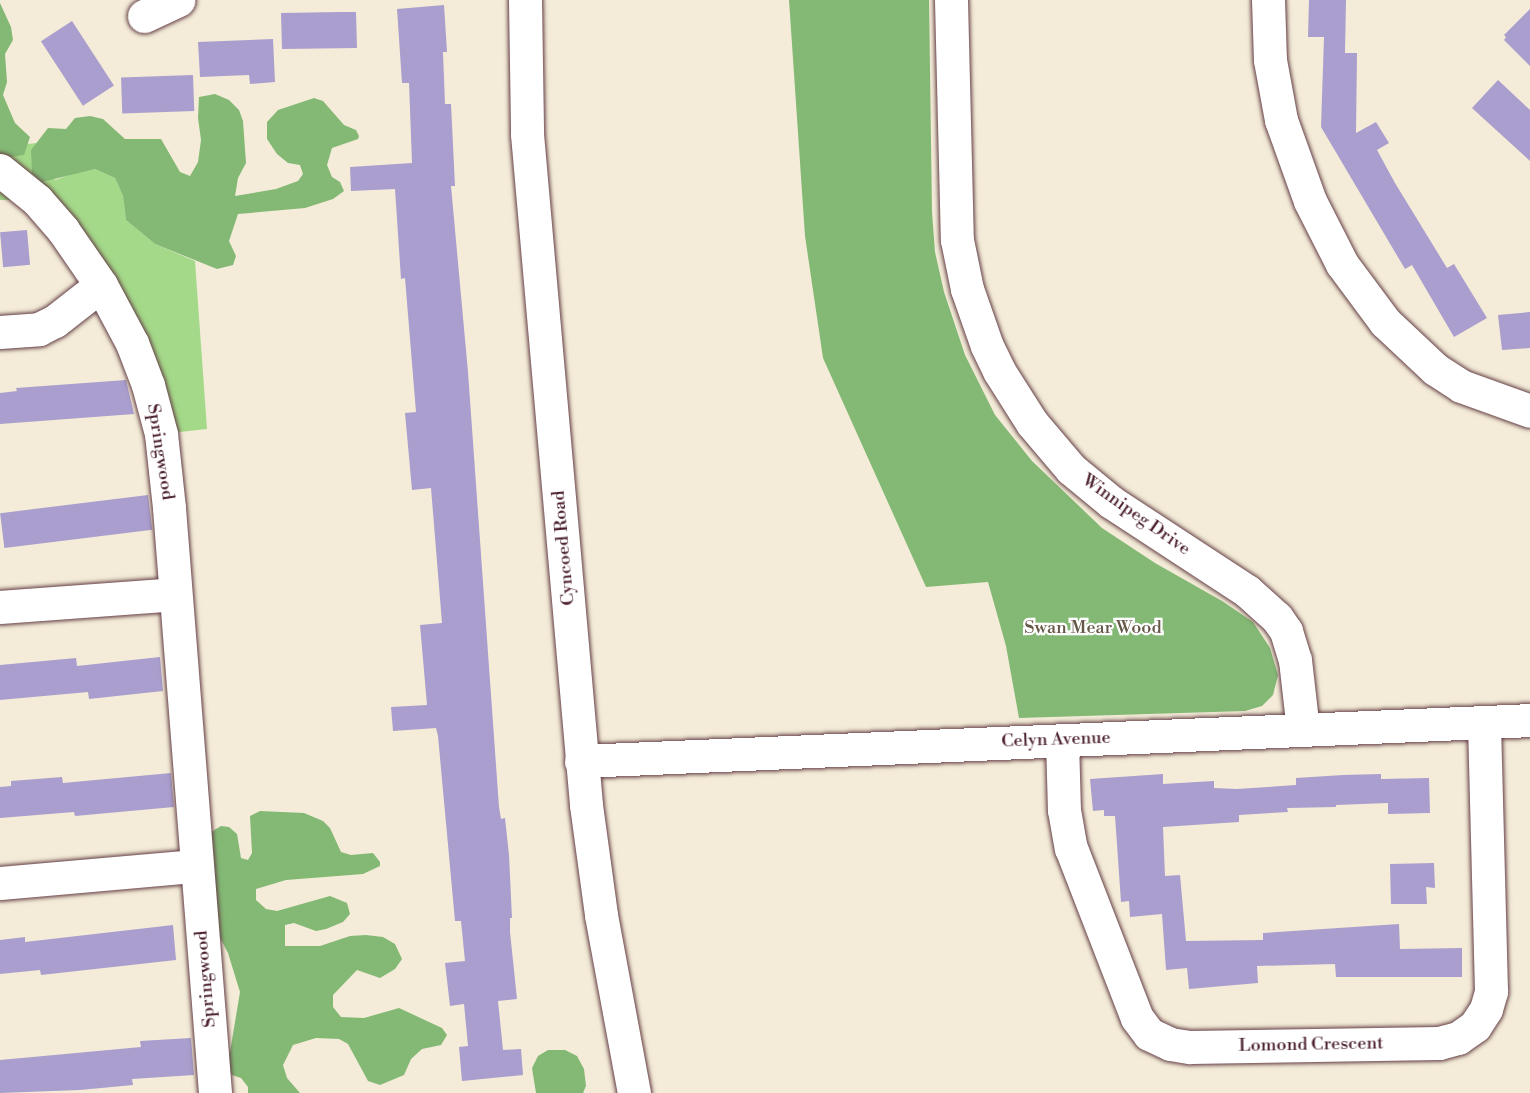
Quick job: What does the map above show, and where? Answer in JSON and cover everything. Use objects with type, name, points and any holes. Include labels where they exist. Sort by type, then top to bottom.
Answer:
[{"type":"street","points":[[144,16],[179,0]]},
{"type":"street","name":"Cyncoed Road","points":[[525,0],[527,134],[581,760],[601,915],[634,1093]]},
{"type":"street","name":"Winnipeg Drive","points":[[951,0],[957,240],[967,290],[987,346],[1014,398],[1071,469],[1120,508],[1247,591],[1277,618],[1286,631],[1295,660],[1304,730]]},
{"type":"street","points":[[1268,0],[1270,60],[1281,120],[1310,201],[1342,264],[1385,322],[1435,369],[1461,386],[1530,411]]},
{"type":"street","name":"Springwood","points":[[0,170],[37,200],[63,230],[101,285],[132,343],[148,385],[160,434],[169,508],[215,1093]]},
{"type":"street","points":[[0,332],[39,329],[55,321],[101,285]]},
{"type":"street","points":[[0,606],[175,594]]},
{"type":"street","name":"Celyn Avenue","points":[[581,760],[1530,720]]},
{"type":"street","name":"Lomond Crescent","points":[[1062,740],[1064,810],[1071,848],[1137,1018],[1149,1034],[1170,1044],[1190,1047],[1439,1043],[1458,1038],[1475,1026],[1486,1009],[1491,990],[1484,722]]},
{"type":"street","points":[[0,883],[196,866]]},
{"type":"green space","name":"Swan Mear Wood","points":[[789,0],[929,0],[932,212],[935,252],[944,292],[965,355],[995,415],[1032,461],[1102,528],[1253,622],[1270,648],[1278,675],[1273,695],[1262,706],[1245,711],[1019,718],[1006,646],[988,582],[926,587],[823,358],[805,236]]},
{"type":"green space","points":[[0,3],[11,27],[13,40],[5,54],[7,82],[3,95],[15,123],[30,137],[24,155],[3,158],[0,156]]},
{"type":"green space","points":[[215,94],[229,100],[239,110],[243,121],[246,163],[238,178],[235,196],[276,189],[298,181],[303,174],[300,165],[288,163],[277,154],[267,139],[267,122],[278,110],[314,98],[323,101],[344,125],[356,130],[359,136],[358,139],[332,148],[327,165],[332,177],[340,182],[344,191],[333,199],[305,208],[238,214],[229,241],[236,256],[233,265],[217,269],[155,244],[126,220],[123,196],[115,178],[95,169],[42,182],[32,173],[31,150],[48,128],[66,129],[75,118],[90,116],[103,119],[125,139],[161,139],[180,172],[190,176],[198,162],[201,140],[198,118],[199,97]]},
{"type":"green space","points":[[37,143],[55,180],[95,169],[115,178],[123,196],[126,220],[155,244],[195,261],[207,429],[161,434],[148,385],[37,200],[0,200],[0,156],[23,155],[27,144]]},
{"type":"green space","points":[[260,811],[304,813],[323,821],[330,828],[341,852],[351,855],[373,853],[380,862],[380,866],[363,874],[286,880],[256,889],[256,900],[266,909],[277,911],[330,896],[347,903],[350,914],[343,922],[326,929],[316,931],[294,923],[285,925],[285,946],[320,946],[350,936],[366,935],[383,937],[395,944],[402,959],[395,969],[380,978],[357,970],[333,995],[333,1007],[341,1017],[364,1018],[399,1008],[442,1028],[447,1035],[441,1045],[422,1049],[411,1059],[404,1075],[380,1085],[368,1081],[348,1044],[339,1039],[316,1038],[293,1045],[283,1065],[287,1078],[300,1093],[248,1093],[248,1087],[241,1078],[232,1075],[225,1064],[230,1052],[240,992],[228,953],[216,930],[211,832],[221,826],[229,827],[237,834],[241,858],[248,860],[252,853],[250,816]]},
{"type":"green space","points":[[548,1050],[565,1050],[577,1056],[584,1069],[586,1086],[583,1093],[536,1093],[532,1068],[538,1056]]},
{"type":"building","points":[[1309,0],[1346,0],[1345,53],[1357,53],[1356,133],[1376,122],[1389,143],[1377,150],[1395,183],[1447,268],[1454,264],[1487,318],[1454,337],[1412,265],[1405,269],[1321,127],[1324,37],[1308,37]]},
{"type":"building","points":[[444,5],[447,52],[443,52],[445,104],[451,104],[455,186],[451,186],[468,372],[499,807],[501,819],[505,818],[509,855],[512,918],[510,918],[510,932],[517,999],[498,1001],[503,1050],[521,1049],[523,1075],[462,1081],[459,1047],[468,1046],[464,1004],[450,1006],[445,963],[465,961],[461,921],[455,921],[438,736],[436,728],[393,731],[391,707],[427,705],[420,625],[442,623],[431,488],[412,490],[405,413],[416,412],[405,278],[401,279],[395,189],[351,191],[350,167],[412,163],[409,83],[402,83],[397,9]]},
{"type":"building","points":[[1530,9],[1530,66],[1504,40],[1506,37],[1504,35]]},
{"type":"building","points":[[356,12],[357,48],[282,49],[281,13]]},
{"type":"building","points":[[72,21],[114,86],[83,106],[41,41]]},
{"type":"building","points":[[273,39],[275,82],[250,84],[249,75],[200,77],[198,42]]},
{"type":"building","points":[[193,75],[194,111],[122,113],[121,78]]},
{"type":"building","points":[[1498,80],[1530,110],[1530,161],[1472,108]]},
{"type":"building","points":[[27,230],[30,265],[3,267],[0,232]]},
{"type":"building","points":[[1530,312],[1530,348],[1502,350],[1498,315]]},
{"type":"building","points":[[126,380],[134,414],[0,424],[0,393],[17,391],[16,388]]},
{"type":"building","points":[[148,495],[152,530],[4,548],[0,513]]},
{"type":"building","points":[[160,657],[163,691],[89,699],[88,692],[0,700],[0,665],[76,658],[77,666]]},
{"type":"building","points":[[171,773],[174,807],[75,816],[74,812],[0,818],[0,787],[11,786],[11,781],[62,777],[63,783]]},
{"type":"building","points":[[1163,774],[1163,784],[1214,781],[1214,788],[1237,789],[1296,785],[1296,778],[1343,775],[1381,774],[1381,779],[1429,778],[1430,813],[1388,814],[1388,803],[1336,805],[1336,807],[1287,808],[1288,812],[1239,815],[1239,822],[1163,827],[1165,876],[1180,875],[1186,941],[1263,940],[1263,933],[1399,924],[1400,949],[1462,948],[1462,977],[1336,977],[1335,964],[1257,966],[1258,983],[1189,989],[1187,968],[1166,970],[1162,914],[1130,917],[1129,901],[1121,902],[1115,816],[1104,816],[1104,810],[1093,811],[1090,779]]},
{"type":"building","points":[[1434,863],[1435,888],[1426,887],[1427,904],[1391,904],[1390,864]]},
{"type":"building","points":[[173,925],[176,960],[41,975],[40,970],[0,974],[0,940],[25,937],[25,942]]},
{"type":"building","points":[[191,1038],[194,1075],[132,1079],[133,1085],[80,1090],[0,1093],[0,1060],[141,1047],[140,1041]]}]
